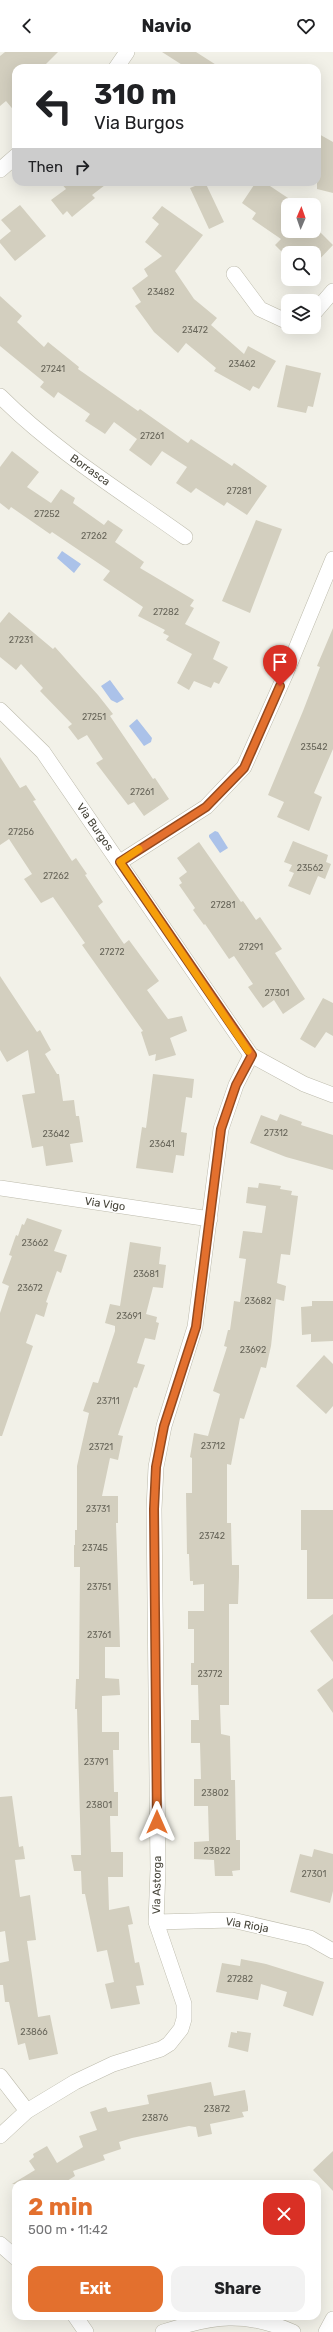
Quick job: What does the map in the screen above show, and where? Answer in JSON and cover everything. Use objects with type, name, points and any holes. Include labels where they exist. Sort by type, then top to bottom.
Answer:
[{"type":"street","points":[[119,64],[127,52]]},
{"type":"street","points":[[0,170],[12,160]]},
{"type":"street","points":[[234,274],[260,309],[281,319]]},
{"type":"street","points":[[321,305],[333,290]]},
{"type":"street","name":"Borrasca","points":[[0,396],[20,416],[76,462],[185,537]]},
{"type":"street","points":[[120,862],[206,807],[244,768],[286,673],[333,559]]},
{"type":"street","name":"Via Burgos","points":[[0,710],[43,752],[252,1055],[304,1084],[333,1095]]},
{"type":"street","name":"Via Astorga","points":[[0,2136],[27,2111],[75,2082],[113,2064],[161,2049],[175,2038],[181,2029],[184,2019],[184,2004],[156,1922],[158,1869],[154,1509],[156,1467],[164,1426],[196,1327],[221,1129],[236,1085],[252,1055]]},
{"type":"street","name":"Via Vigo","points":[[0,1188],[210,1219]]},
{"type":"street","name":"Via Rioja","points":[[156,1922],[232,1920],[310,1938],[333,1951]]},
{"type":"street","points":[[0,2076],[27,2111]]},
{"type":"street","points":[[0,2244],[12,2254]]},
{"type":"street","points":[[326,2332],[333,2319]]},
{"type":"street","points":[[78,2320],[86,2332]]},
{"type":"street","points":[[162,2332],[213,2320]]},
{"type":"street","points":[[257,2320],[272,2323],[294,2332]]},
{"type":"water","points":[[62,551],[81,564],[74,573],[57,558]]},
{"type":"water","points":[[110,680],[124,699],[117,703],[111,700],[101,686]]},
{"type":"water","points":[[137,719],[152,738],[151,742],[144,746],[129,726]]},
{"type":"water","points":[[215,831],[218,832],[228,848],[220,853],[209,837],[209,835]]},
{"type":"building","points":[[5,52],[58,52],[46,64],[12,64],[12,108],[6,101],[0,106],[0,56]]},
{"type":"building","points":[[162,52],[196,52],[215,64],[181,64]]},
{"type":"building","points":[[321,135],[333,142],[333,193],[317,189],[317,186],[321,186]]},
{"type":"building","points":[[63,186],[104,186],[92,195],[95,198],[72,217],[67,211],[63,215],[51,200],[66,189]]},
{"type":"building","points":[[195,186],[207,186],[224,222],[209,229],[190,188]]},
{"type":"building","points":[[253,186],[270,186],[288,198],[281,198],[281,238],[321,238],[321,233],[333,245],[321,258],[321,246],[281,246],[281,251],[275,245],[281,239],[252,219],[256,213],[242,203]]},
{"type":"building","points":[[20,205],[46,236],[15,261],[0,243],[0,240],[11,231],[1,220]]},
{"type":"building","points":[[162,206],[203,235],[175,271],[194,299],[217,318],[211,325],[244,354],[248,346],[276,361],[259,389],[253,386],[250,391],[214,371],[216,368],[186,343],[178,353],[154,332],[135,306],[141,302],[132,288],[148,276],[144,269],[162,256],[145,242],[159,224],[152,218]]},
{"type":"building","points":[[0,296],[22,316],[17,322],[44,347],[48,342],[79,367],[78,369],[138,411],[140,409],[188,443],[191,439],[232,466],[234,463],[267,486],[247,515],[227,502],[224,506],[196,488],[191,493],[176,483],[187,467],[162,451],[151,466],[129,450],[137,439],[114,422],[105,434],[85,421],[90,414],[58,392],[54,398],[40,387],[44,382],[0,346]]},
{"type":"building","points":[[286,365],[321,373],[313,407],[308,406],[306,413],[277,407]]},
{"type":"building","points":[[12,451],[39,472],[27,487],[51,503],[61,489],[75,498],[73,503],[104,525],[108,520],[123,530],[115,542],[144,562],[140,568],[194,600],[190,606],[194,608],[185,624],[220,642],[213,659],[228,667],[219,684],[214,682],[211,688],[194,681],[189,690],[177,683],[192,654],[166,640],[169,636],[163,633],[165,630],[138,616],[143,607],[103,580],[110,571],[52,532],[50,534],[11,507],[9,510],[0,503],[0,467]]},
{"type":"building","points":[[256,520],[282,529],[250,613],[222,601]]},
{"type":"building","points":[[9,612],[53,649],[55,647],[98,695],[113,714],[110,716],[153,779],[155,778],[169,799],[144,816],[134,802],[128,805],[96,763],[103,759],[87,735],[78,740],[68,727],[72,724],[40,691],[43,688],[21,664],[16,670],[0,657],[0,623]]},
{"type":"building","points":[[333,628],[333,749],[314,793],[322,797],[309,831],[277,817],[284,802],[268,795],[303,711],[320,667],[317,666]]},
{"type":"building","points":[[0,757],[20,788],[26,785],[36,800],[33,801],[72,861],[76,858],[87,874],[85,875],[103,902],[98,906],[124,944],[129,940],[159,981],[147,990],[168,1019],[182,1016],[187,1031],[170,1038],[176,1055],[155,1061],[156,1054],[149,1056],[141,1032],[143,1031],[82,945],[85,943],[53,897],[41,903],[24,879],[32,874],[9,839],[0,845]]},
{"type":"building","points":[[293,841],[328,855],[326,862],[331,864],[325,879],[318,876],[310,895],[288,886],[294,873],[289,871],[292,865],[284,862]]},
{"type":"building","points":[[199,842],[241,902],[243,901],[256,920],[260,917],[282,949],[275,953],[305,999],[283,1014],[274,1000],[263,1008],[248,987],[253,984],[234,956],[229,959],[205,924],[204,925],[193,910],[195,908],[179,885],[182,883],[179,878],[187,872],[177,858]]},
{"type":"building","points":[[0,976],[37,1032],[40,1030],[51,1050],[45,1054],[57,1074],[59,1074],[63,1101],[74,1100],[76,1116],[79,1116],[83,1142],[70,1144],[73,1162],[46,1166],[43,1146],[32,1148],[22,1095],[35,1093],[28,1050],[7,1062],[0,1050]]},
{"type":"building","points":[[323,998],[333,1003],[333,1036],[326,1032],[315,1048],[300,1039]]},
{"type":"building","points":[[153,1074],[194,1079],[192,1098],[186,1097],[181,1132],[187,1133],[184,1156],[176,1155],[173,1173],[136,1168],[142,1127],[146,1128]]},
{"type":"building","points":[[280,1114],[302,1122],[301,1125],[333,1135],[333,1170],[286,1157],[250,1143],[261,1115],[277,1121]]},
{"type":"building","points":[[259,1183],[281,1186],[280,1189],[292,1191],[291,1195],[298,1196],[290,1255],[281,1254],[277,1283],[286,1286],[284,1301],[276,1299],[271,1346],[266,1368],[261,1367],[244,1419],[240,1418],[231,1465],[227,1464],[227,1523],[231,1523],[232,1565],[239,1565],[239,1577],[238,1604],[229,1604],[229,1705],[220,1705],[221,1734],[230,1736],[231,1780],[235,1780],[236,1840],[240,1840],[240,1870],[232,1871],[233,1876],[215,1876],[214,1860],[194,1859],[194,1842],[209,1841],[208,1806],[194,1806],[194,1779],[201,1779],[200,1743],[191,1743],[191,1720],[199,1720],[198,1685],[191,1685],[191,1663],[194,1663],[194,1629],[188,1629],[188,1611],[204,1611],[204,1584],[193,1585],[193,1581],[190,1581],[189,1554],[187,1554],[186,1493],[192,1493],[192,1458],[190,1457],[194,1433],[208,1436],[220,1394],[213,1391],[227,1347],[224,1346],[228,1330],[230,1330],[234,1301],[240,1302],[246,1259],[239,1258],[243,1231],[262,1233],[266,1206],[246,1203],[248,1187],[258,1188]]},
{"type":"building","points":[[27,1218],[62,1230],[54,1251],[67,1255],[61,1273],[57,1271],[46,1302],[48,1303],[44,1317],[36,1314],[26,1343],[33,1346],[2,1436],[0,1436],[0,1313],[9,1286],[2,1283],[12,1256],[9,1255],[16,1235],[18,1236],[22,1224],[24,1225]]},
{"type":"building","points":[[130,1242],[161,1247],[159,1264],[166,1265],[163,1288],[153,1287],[146,1314],[157,1317],[156,1322],[159,1323],[155,1340],[145,1338],[137,1363],[145,1365],[137,1388],[134,1387],[118,1435],[123,1436],[118,1460],[110,1458],[102,1496],[118,1496],[118,1523],[116,1523],[120,1647],[105,1647],[105,1678],[119,1679],[120,1695],[102,1696],[102,1732],[119,1732],[119,1750],[113,1750],[114,1792],[118,1792],[118,1816],[110,1816],[111,1852],[123,1852],[123,1877],[108,1877],[109,1910],[129,1906],[133,1924],[128,1925],[135,1963],[139,1962],[144,1985],[136,1986],[140,2004],[111,2009],[105,1984],[114,1982],[107,1950],[97,1952],[85,1894],[82,1894],[81,1871],[74,1871],[71,1855],[81,1855],[77,1709],[75,1709],[76,1679],[79,1679],[80,1567],[74,1567],[74,1545],[75,1530],[77,1530],[77,1466],[89,1413],[83,1411],[93,1382],[98,1383],[115,1331],[115,1326],[105,1323],[110,1304],[120,1306]]},
{"type":"building","points":[[312,1301],[333,1301],[333,1341],[311,1342],[311,1334],[302,1335],[301,1307],[312,1306]]},
{"type":"building","points":[[324,1355],[333,1364],[333,1406],[326,1414],[296,1386]]},
{"type":"building","points":[[301,1510],[333,1510],[333,1599],[307,1599],[307,1550],[301,1550]]},
{"type":"building","points":[[333,1614],[333,1662],[310,1631]]},
{"type":"building","points":[[333,1678],[333,1713],[317,1690]]},
{"type":"building","points":[[12,1796],[19,1847],[23,1846],[25,1859],[15,1860],[20,1897],[30,1895],[36,1940],[27,1941],[38,2017],[50,2015],[58,2054],[29,2060],[25,2043],[18,2045],[9,2002],[5,2002],[3,1985],[0,1985],[0,1963],[9,1961],[5,1931],[0,1932],[0,1797]]},
{"type":"building","points":[[314,1849],[333,1854],[333,1891],[330,1903],[290,1892],[300,1854],[312,1857]]},
{"type":"building","points":[[241,1959],[266,1964],[324,1982],[313,2016],[283,2006],[287,1992],[261,1984],[258,2000],[216,1992],[222,1963],[240,1966]]},
{"type":"building","points":[[237,2031],[251,2033],[248,2052],[228,2047],[231,2032],[237,2033]]},
{"type":"building","points":[[211,2082],[214,2096],[245,2090],[248,2111],[242,2112],[244,2117],[210,2124],[212,2134],[198,2137],[196,2127],[189,2126],[119,2142],[121,2149],[103,2155],[105,2160],[73,2171],[75,2176],[68,2180],[19,2180],[35,2170],[29,2161],[34,2157],[33,2154],[47,2146],[57,2163],[83,2147],[79,2136],[97,2130],[90,2112],[106,2107],[108,2112],[149,2104],[147,2095]]},
{"type":"building","points":[[333,2151],[333,2191],[313,2170]]},
{"type":"slow traffic","points":[[139,849],[120,862],[248,1051]]},
{"type":"route","points":[[157,1822],[154,1509],[156,1467],[164,1426],[196,1327],[221,1129],[236,1085],[252,1055],[120,862],[206,807],[244,768],[280,686]]}]
